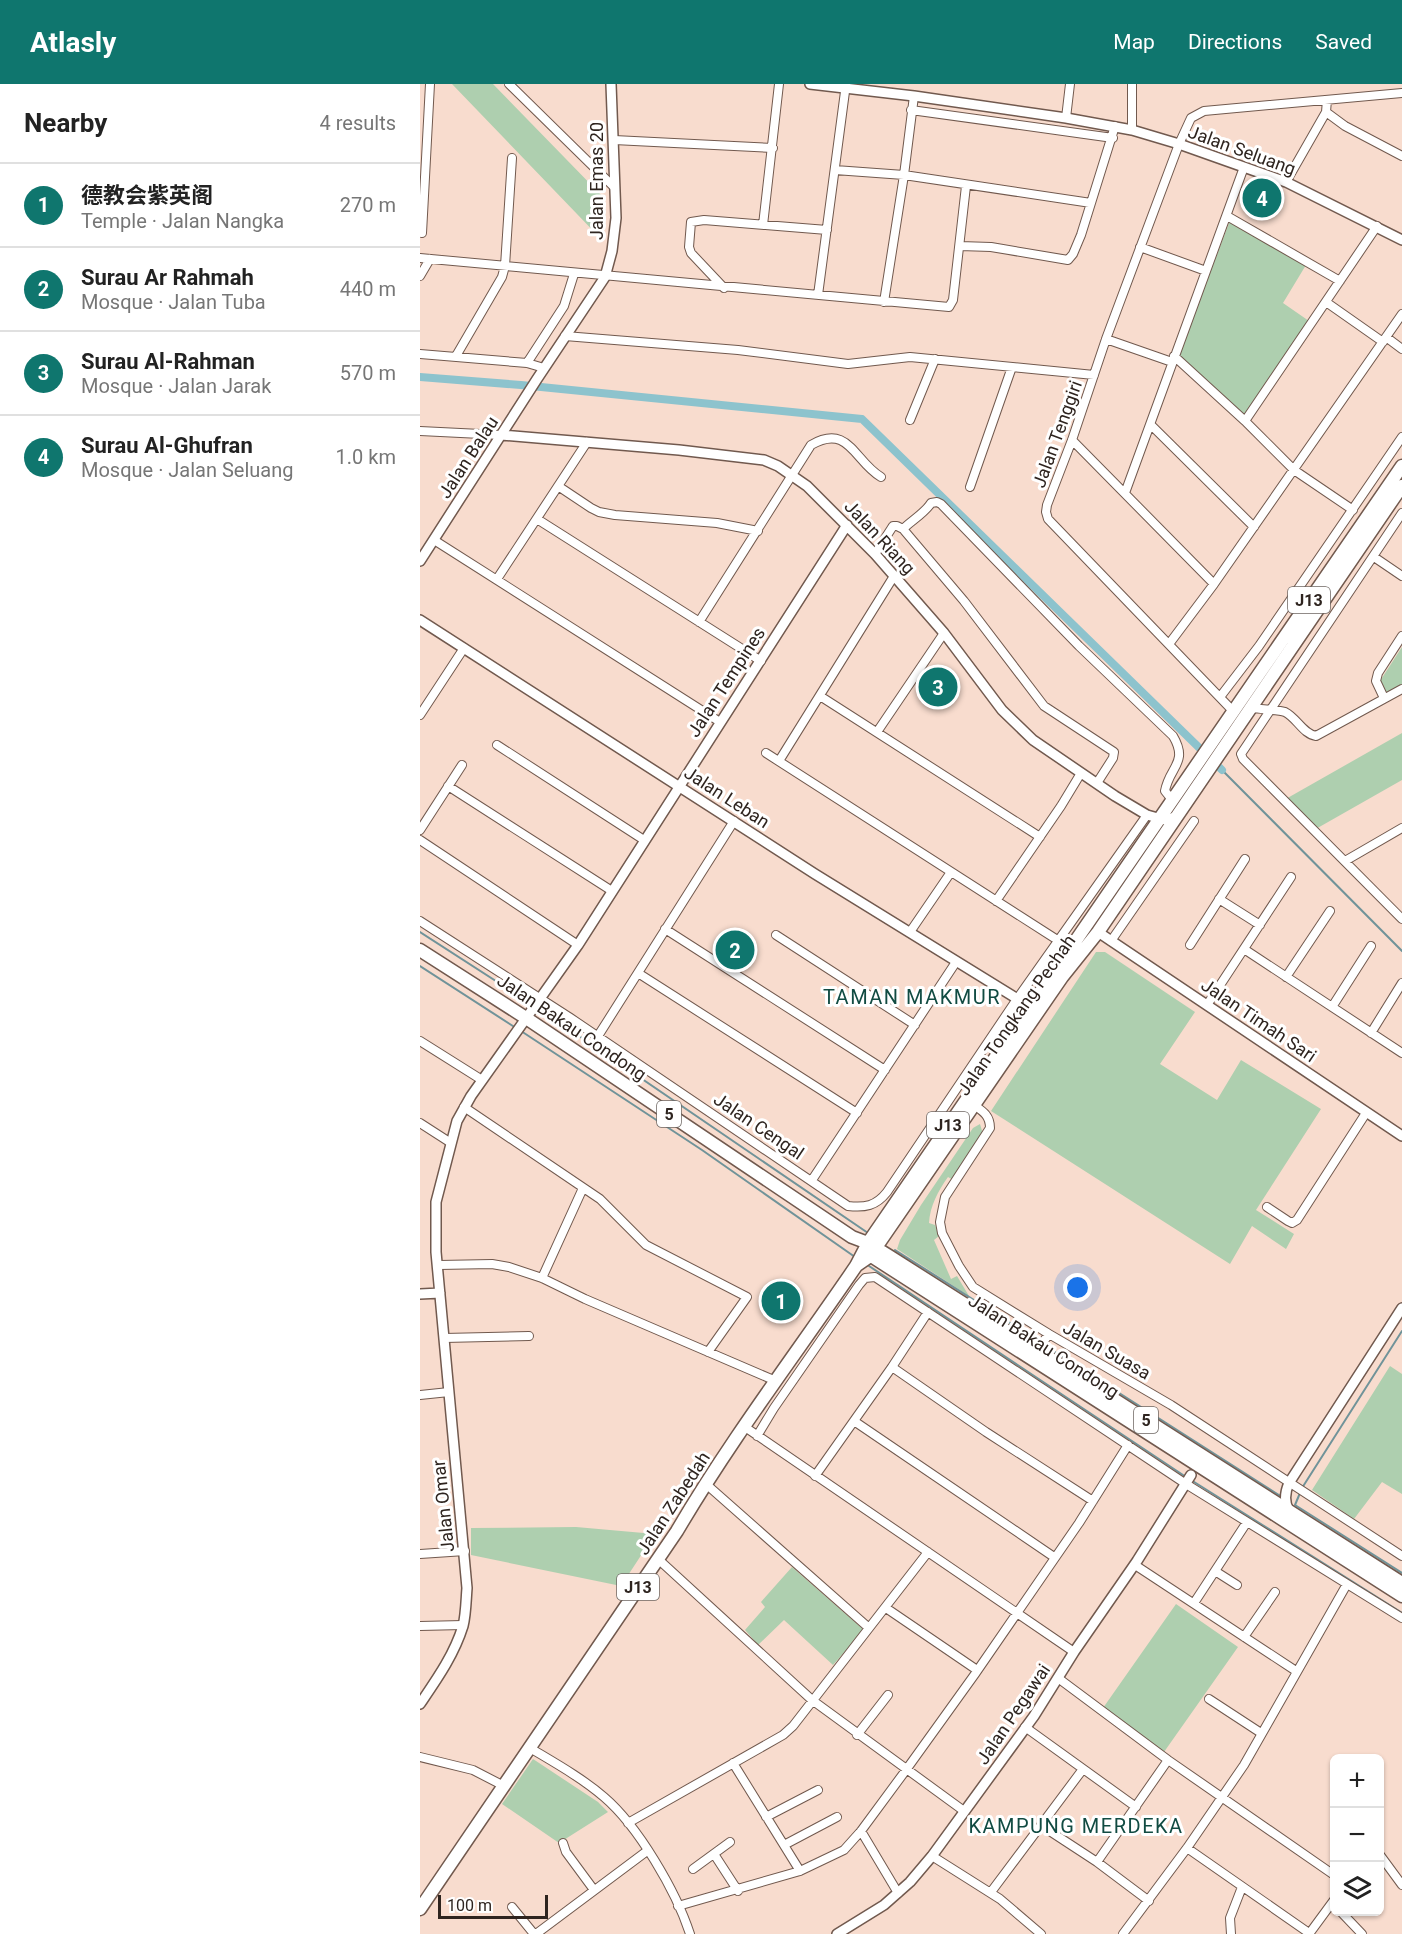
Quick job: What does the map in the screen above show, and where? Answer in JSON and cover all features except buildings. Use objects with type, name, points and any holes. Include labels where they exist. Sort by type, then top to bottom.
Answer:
[{"type":"main road","name":"Jalan Tongkang Pechah","points":[[856,1266],[914,1191],[1199,786],[1232,710],[1402,466]]},
{"type":"main road","name":"Jalan Tongkang Pechah","points":[[869,1249],[1029,1006],[1188,778],[1251,708],[1402,486]]},
{"type":"main road","points":[[1069,950],[1079,946],[1090,933],[1098,932],[1096,924],[1104,909],[1106,897]]},
{"type":"main road","name":"Jalan Bakau Condong","points":[[420,950],[534,1008],[869,1249],[1181,1456],[1402,1596]]},
{"type":"main road","points":[[1029,1006],[1037,1005],[1056,978],[1065,974]]},
{"type":"main road","points":[[890,1256],[887,1251],[890,1239],[911,1203],[914,1191]]},
{"type":"main road","name":"Jalan Bakau Condong","points":[[869,1249],[890,1256],[1043,1342],[1287,1508],[1402,1583]]},
{"type":"main road","name":"Jalan Zabedah","points":[[420,1909],[658,1559],[706,1484],[856,1266]]},
{"type":"street","points":[[422,233],[430,84]]},
{"type":"street","points":[[509,84],[614,188]]},
{"type":"street","name":"Jalan Emas 20","points":[[605,276],[616,218],[611,84]]},
{"type":"street","points":[[763,225],[779,84]]},
{"type":"street","name":"Jalan Seluang","points":[[810,84],[846,86],[1066,117],[1132,130],[1286,182],[1402,240]]},
{"type":"street","points":[[1066,117],[1070,84]]},
{"type":"street","points":[[1132,84],[1132,130]]},
{"type":"street","points":[[818,295],[846,86]]},
{"type":"street","name":"Jalan Tenggiri","points":[[1232,710],[1048,519],[1047,505],[1140,247],[1191,117],[1204,111],[1402,93]]},
{"type":"street","points":[[884,302],[914,96]]},
{"type":"street","points":[[1286,182],[1326,112],[1327,100]]},
{"type":"street","points":[[911,110],[1113,138]]},
{"type":"street","points":[[1326,112],[1345,126],[1402,156]]},
{"type":"street","points":[[960,246],[991,248],[1068,260],[1076,249],[1115,126]]},
{"type":"street","points":[[614,140],[773,148]]},
{"type":"street","points":[[456,356],[502,277],[505,266],[512,158]]},
{"type":"street","points":[[1125,493],[1244,167]]},
{"type":"street","points":[[835,170],[904,175],[1091,203]]},
{"type":"street","points":[[420,258],[724,288],[950,307],[953,300],[966,186]]},
{"type":"street","points":[[1227,216],[1340,281]]},
{"type":"street","points":[[724,288],[691,253],[689,247],[691,222],[704,220],[827,230]]},
{"type":"street","points":[[1245,421],[1377,226]]},
{"type":"street","points":[[1140,247],[1206,272]]},
{"type":"street","points":[[420,276],[430,259]]},
{"type":"street","points":[[527,363],[564,306],[574,274]]},
{"type":"street","name":"Jalan Balau","points":[[420,561],[605,276]]},
{"type":"street","points":[[1326,302],[1402,349]]},
{"type":"street","points":[[1169,644],[1214,584],[1402,314]]},
{"type":"street","points":[[565,336],[738,350],[848,364],[890,358],[936,359],[1094,375]]},
{"type":"street","points":[[1106,339],[1173,359],[1245,421],[1294,470],[1353,510]]},
{"type":"street","points":[[420,354],[527,363],[544,368]]},
{"type":"street","points":[[910,420],[936,359]]},
{"type":"street","points":[[970,487],[1012,367]]},
{"type":"street","points":[[1151,424],[1254,527]]},
{"type":"street","points":[[421,432],[501,435]]},
{"type":"street","name":"Jalan Riang","points":[[501,435],[764,460],[792,474],[875,554],[944,633],[1002,710],[1033,740],[1096,783],[1159,820]]},
{"type":"street","points":[[1220,697],[1259,646],[1402,437]]},
{"type":"street","points":[[699,622],[811,445],[837,438],[849,444],[868,469],[881,477]]},
{"type":"street","points":[[1072,440],[1214,584]]},
{"type":"street","points":[[497,579],[587,442]]},
{"type":"street","points":[[558,486],[599,512],[717,523],[758,531]]},
{"type":"street","points":[[903,529],[916,516],[927,510],[931,503],[941,504],[1071,638],[1173,736],[1180,756],[1165,791],[1173,801]]},
{"type":"street","points":[[1402,513],[1241,754],[1243,759],[1402,919]]},
{"type":"street","points":[[537,519],[761,661]]},
{"type":"street","name":"Jalan Tempines","points":[[482,1080],[578,945],[847,525]]},
{"type":"street","points":[[875,554],[893,526],[903,529],[964,602],[1044,706],[1114,752],[1113,758],[1096,783]]},
{"type":"street","points":[[434,540],[720,722]]},
{"type":"street","points":[[1374,557],[1402,576]]},
{"type":"street","points":[[779,761],[894,576]]},
{"type":"street","name":"Jalan Leban","points":[[420,620],[815,874],[1029,1006]]},
{"type":"street","points":[[877,732],[944,633]]},
{"type":"street","points":[[1384,698],[1376,681],[1378,673],[1402,636]]},
{"type":"street","points":[[420,715],[464,648]]},
{"type":"street","points":[[1251,708],[1285,711],[1309,735],[1316,736],[1402,688]]},
{"type":"street","points":[[820,696],[1040,837]]},
{"type":"street","points":[[497,744],[644,840]]},
{"type":"street","points":[[766,753],[1059,941]]},
{"type":"street","points":[[420,830],[462,765]]},
{"type":"street","points":[[996,901],[1081,773]]},
{"type":"street","points":[[448,786],[612,891]]},
{"type":"street","name":"Jalan Cengal","points":[[420,921],[534,1008],[598,1036],[848,1206],[861,1207],[879,1202],[1017,999],[1147,815]]},
{"type":"street","points":[[1159,820],[1178,816]]},
{"type":"street","points":[[598,1036],[734,821]]},
{"type":"street","points":[[1111,941],[1194,821]]},
{"type":"street","points":[[1345,861],[1402,828]]},
{"type":"street","points":[[420,840],[578,945]]},
{"type":"street","points":[[1190,945],[1245,859]]},
{"type":"street","points":[[910,932],[951,872]]},
{"type":"street","points":[[1207,1005],[1291,877]]},
{"type":"street","points":[[1220,899],[1260,925]]},
{"type":"street","points":[[1286,977],[1330,911]]},
{"type":"street","points":[[665,929],[885,1070]]},
{"type":"street","name":"Jalan Timah Sari","points":[[1098,932],[1402,1136]]},
{"type":"street","points":[[776,935],[915,1025]]},
{"type":"street","points":[[1332,1007],[1371,946]]},
{"type":"street","points":[[1244,949],[1402,1053]]},
{"type":"street","points":[[812,1180],[956,962]]},
{"type":"street","points":[[638,973],[857,1113]]},
{"type":"street","points":[[1371,1033],[1402,982]]},
{"type":"street","points":[[420,1041],[482,1080]]},
{"type":"street","name":"Jalan Omar","points":[[420,1702],[437,1680],[452,1652],[463,1624],[467,1588],[440,1293],[435,1206],[457,1121],[482,1080]]},
{"type":"street","name":"Jalan Suasa","points":[[974,1105],[987,1115],[990,1128],[945,1197],[940,1222],[942,1233],[973,1287],[1043,1342],[1171,1405],[1291,1487],[1310,1496],[1402,1556]]},
{"type":"street","points":[[464,1107],[600,1199],[646,1245],[747,1297],[726,1323],[708,1352]]},
{"type":"street","points":[[1267,1207],[1292,1223],[1297,1220],[1366,1113]]},
{"type":"street","points":[[420,1123],[451,1143]]},
{"type":"street","points":[[542,1278],[584,1188]]},
{"type":"street","points":[[439,1265],[501,1264],[542,1278],[585,1299],[776,1381]]},
{"type":"street","points":[[757,1436],[859,1285],[865,1278],[875,1277],[1128,1445],[1188,1480],[1247,1522],[1402,1618]]},
{"type":"street","points":[[420,1294],[440,1293]]},
{"type":"street","points":[[1287,1508],[1291,1487],[1402,1308]]},
{"type":"street","points":[[815,1476],[928,1312]]},
{"type":"street","points":[[444,1338],[529,1336]]},
{"type":"street","points":[[892,1367],[986,1432],[1093,1501]]},
{"type":"street","points":[[420,1395],[449,1392]]},
{"type":"street","points":[[854,1421],[1054,1557]]},
{"type":"street","points":[[746,1427],[1074,1652]]},
{"type":"street","points":[[678,1906],[738,1891],[800,1871],[844,1850],[861,1832],[977,1670],[1093,1501],[1128,1445]]},
{"type":"street","points":[[1181,1456],[1188,1480]]},
{"type":"street","points":[[1188,1480],[1219,1480]]},
{"type":"street","name":"Jalan Pegawai","points":[[837,1934],[882,1906],[898,1893],[932,1856],[1025,1727],[1135,1565],[1188,1480]]},
{"type":"street","points":[[706,1484],[868,1628]]},
{"type":"street","points":[[1194,1603],[1247,1522]]},
{"type":"street","points":[[420,1554],[465,1551]]},
{"type":"street","points":[[628,1822],[783,1735],[793,1726],[928,1552]]},
{"type":"street","points":[[658,1559],[812,1700],[964,1811]]},
{"type":"street","points":[[1135,1565],[1296,1671]]},
{"type":"street","points":[[1215,1571],[1237,1585]]},
{"type":"street","points":[[1124,1934],[1244,1765],[1347,1584]]},
{"type":"street","points":[[1244,1637],[1275,1592]]},
{"type":"street","points":[[886,1608],[977,1670]]},
{"type":"street","points":[[420,1626],[463,1624]]},
{"type":"street","points":[[1058,1678],[1168,1760],[1330,1872]]},
{"type":"street","points":[[857,1735],[888,1695]]},
{"type":"street","points":[[1209,1699],[1261,1733]]},
{"type":"street","points":[[1025,1727],[1136,1807]]},
{"type":"street","points":[[530,1748],[594,1789],[628,1822],[678,1906],[690,1934]]},
{"type":"street","points":[[420,1757],[473,1770],[504,1786]]},
{"type":"street","points":[[1097,1862],[1168,1760]]},
{"type":"street","points":[[733,1763],[800,1871]]},
{"type":"street","points":[[991,1892],[1083,1769]]},
{"type":"street","points":[[766,1817],[818,1790]]},
{"type":"street","points":[[784,1845],[837,1817]]},
{"type":"street","points":[[1042,1826],[1097,1862],[1149,1901]]},
{"type":"street","points":[[861,1832],[898,1893]]},
{"type":"street","points":[[693,1869],[730,1842]]},
{"type":"street","points":[[563,1843],[566,1852],[594,1890]]},
{"type":"street","points":[[1187,1848],[1309,1934],[1330,1908]]},
{"type":"street","points":[[512,1907],[535,1934],[647,1851]]},
{"type":"street","points":[[714,1854],[738,1891]]},
{"type":"street","points":[[932,1856],[991,1892],[1041,1934]]},
{"type":"street","points":[[1384,1860],[1402,1885]]},
{"type":"street","points":[[1231,1934],[1230,1918],[1242,1887]]},
{"type":"street","points":[[1346,1916],[1362,1934]]},
{"type":"street","points":[[1131,1927],[1136,1934]]},
{"type":"green space","points":[[452,84],[493,84],[603,197],[602,240]]},
{"type":"green space","points":[[1231,218],[1309,260],[1283,303],[1309,321],[1243,418],[1178,356]]},
{"type":"green space","points":[[1402,647],[1402,687],[1389,694],[1378,684]]},
{"type":"green space","points":[[1402,733],[1402,780],[1314,830],[1284,800]]},
{"type":"green space","points":[[1096,952],[1105,952],[1195,1012],[1160,1064],[1217,1100],[1241,1060],[1321,1109],[1256,1210],[1294,1234],[1286,1249],[1252,1226],[1230,1264],[991,1111]]},
{"type":"green space","points":[[980,1124],[983,1134],[953,1180],[948,1177],[941,1188],[933,1205],[929,1223],[935,1225],[939,1236],[934,1240],[951,1279],[957,1276],[969,1296],[897,1249],[921,1205],[973,1128]]},
{"type":"green space","points":[[1390,1366],[1402,1374],[1402,1494],[1382,1482],[1354,1519],[1312,1490]]},
{"type":"green space","points":[[576,1527],[655,1534],[621,1586],[471,1555],[471,1528]]},
{"type":"green space","points":[[792,1567],[864,1630],[833,1665],[784,1620],[758,1645],[745,1630],[765,1607],[761,1602]]},
{"type":"green space","points":[[1176,1604],[1238,1647],[1164,1752],[1103,1708]]},
{"type":"green space","points":[[533,1759],[598,1802],[608,1812],[559,1843],[502,1804]]},
{"type":"waterway","points":[[420,377],[862,419],[1222,770]]},
{"type":"waterway","points":[[1222,770],[1402,951]]},
{"type":"waterway","points":[[420,932],[533,1005]]},
{"type":"waterway","points":[[420,966],[516,1028]]},
{"type":"waterway","points":[[538,1008],[868,1233]]},
{"type":"waterway","points":[[521,1031],[702,1150],[855,1257]]},
{"type":"waterway","points":[[895,1250],[1040,1342]]},
{"type":"waterway","points":[[869,1266],[1186,1477]]},
{"type":"waterway","points":[[1302,1488],[1402,1331]]},
{"type":"waterway","points":[[1044,1345],[1282,1497]]},
{"type":"waterway","points":[[1191,1480],[1402,1613]]},
{"type":"waterway","points":[[1300,1493],[1295,1505],[1402,1573]]},
{"type":"place","name":"Surau Al-Ghufran","points":[[1262,198]]},
{"type":"place","name":"Surau Al-Rahman","points":[[938,687]]},
{"type":"place","name":"Surau Ar Rahmah","points":[[735,950]]},
{"type":"place","name":"德教会紫英阁","points":[[781,1301]]},
{"type":"district","name":"TAMAN MAKMUR","points":[[912,997]]},
{"type":"district","name":"KAMPUNG MERDEKA","points":[[1076,1826]]}]
